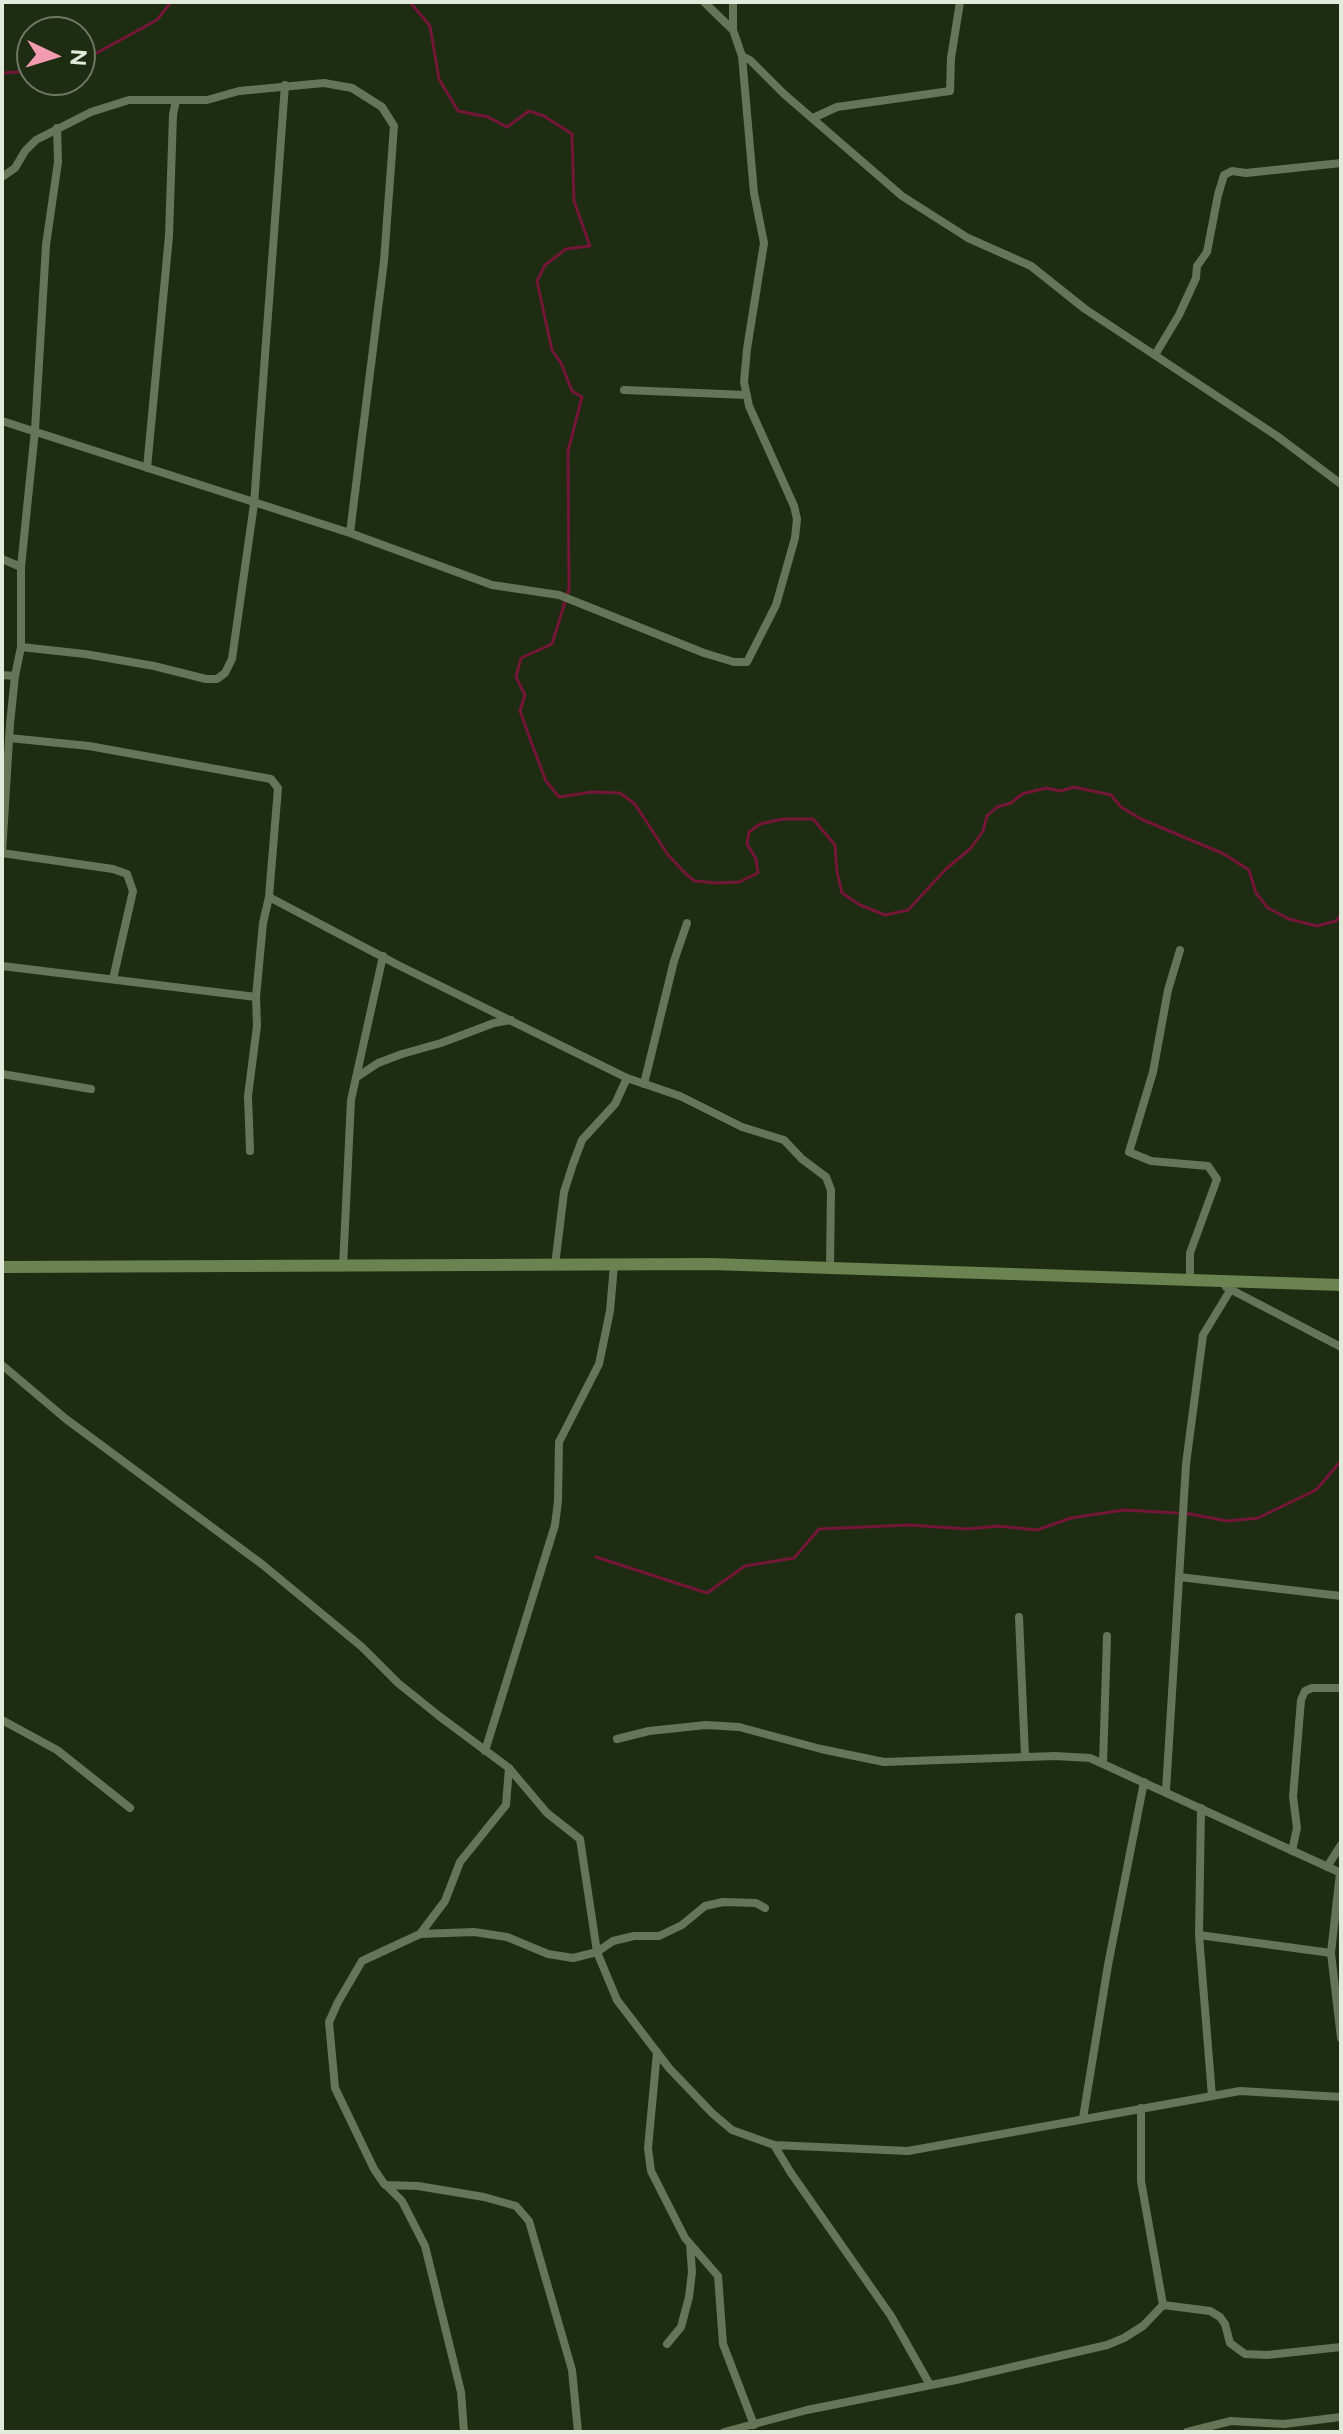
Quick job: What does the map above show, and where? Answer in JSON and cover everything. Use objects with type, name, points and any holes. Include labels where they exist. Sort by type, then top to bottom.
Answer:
[{"type":"main road","points":[[2,1267],[830,1267],[1341,1285]]},
{"type":"street","points":[[704,2],[733,30]]},
{"type":"street","points":[[2,421],[350,533],[492,585],[559,595],[704,653],[747,662],[776,605],[795,538],[797,519],[768,451],[744,382],[764,243],[754,193],[742,56],[733,30],[733,2]]},
{"type":"street","points":[[813,118],[837,107],[950,91],[951,58],[960,2]]},
{"type":"street","points":[[742,56],[902,196],[968,238],[1031,266],[1085,309],[1277,436],[1341,484]]},
{"type":"street","points":[[2,177],[15,168],[36,140],[91,112],[129,100],[207,100],[239,91],[324,83],[352,88],[382,107],[394,126],[383,274],[350,533]]},
{"type":"street","points":[[21,647],[85,654],[206,679],[217,679],[225,673],[232,659],[254,504],[285,85]]},
{"type":"street","points":[[147,468],[169,236],[176,100]]},
{"type":"street","points":[[57,128],[58,162],[46,245],[35,430],[21,567],[21,647],[9,738],[2,853],[113,869],[127,874],[133,891],[113,979]]},
{"type":"street","points":[[1155,355],[1179,315],[1196,278],[1197,266],[1207,252],[1224,175],[1232,171],[1246,173],[1341,163]]},
{"type":"street","points":[[624,390],[747,395]]},
{"type":"street","points":[[2,559],[21,567]]},
{"type":"street","points":[[2,675],[15,676]]},
{"type":"street","points":[[9,738],[89,746],[271,779],[278,788],[248,1096],[250,1151]]},
{"type":"street","points":[[269,897],[627,1078],[680,1096],[742,1127],[784,1140],[826,1177],[831,1190],[830,1267]]},
{"type":"street","points":[[644,1084],[674,961],[687,923]]},
{"type":"street","points":[[1180,950],[1168,990],[1153,1072],[1129,1152],[1151,1161],[1208,1166],[1217,1179],[1190,1253],[1190,1279]]},
{"type":"street","points":[[343,1267],[351,1100],[383,956]]},
{"type":"street","points":[[2,966],[256,997]]},
{"type":"street","points":[[357,1077],[378,1063],[402,1054],[511,1020]]},
{"type":"street","points":[[2,1074],[91,1089]]},
{"type":"street","points":[[555,1265],[564,1192],[582,1140],[615,1104],[627,1078]]},
{"type":"street","points":[[485,1751],[555,1525],[559,1442],[599,1364],[610,1311],[614,1265]]},
{"type":"street","points":[[1211,1279],[1341,1347]]},
{"type":"street","points":[[1166,1791],[1186,1464],[1203,1335],[1231,1289]]},
{"type":"street","points":[[2,1365],[66,1419],[263,1565],[362,1647],[408,1691],[509,1768],[547,1813],[580,1839],[597,1952],[617,2000],[657,2052],[712,2113],[732,2130],[774,2145],[908,2151],[1240,2091],[1341,2097]]},
{"type":"street","points":[[1179,1577],[1341,1596]]},
{"type":"street","points":[[1019,1617],[1025,1756]]},
{"type":"street","points":[[1103,1764],[1107,1636]]},
{"type":"street","points":[[1292,1851],[1297,1828],[1293,1797],[1301,1700],[1305,1691],[1312,1688],[1341,1688]]},
{"type":"street","points":[[2,1720],[57,1750],[130,1808]]},
{"type":"street","points":[[617,1739],[649,1731],[706,1725],[739,1727],[884,1762],[1025,1756],[1090,1758],[1341,1873],[1331,1953],[1341,2038]]},
{"type":"street","points":[[420,1934],[445,1901],[460,1862],[506,1805],[509,1768]]},
{"type":"street","points":[[1083,2118],[1108,1965],[1144,1782]]},
{"type":"street","points":[[1201,1808],[1199,1935],[1212,2096]]},
{"type":"street","points":[[1327,1867],[1341,1845]]},
{"type":"street","points":[[464,2432],[459,2379],[425,2246],[402,2201],[374,2169],[335,2088],[329,2022],[338,2002],[362,1961],[420,1934],[474,1932],[526,1943],[548,1954],[573,1958],[597,1952],[613,1941],[634,1936],[659,1936],[682,1925],[705,1906],[723,1902],[756,1903],[765,1908]]},
{"type":"street","points":[[1199,1935],[1331,1953]]},
{"type":"street","points":[[657,2052],[648,2148],[651,2171],[690,2243],[718,2276],[723,2344],[754,2425]]},
{"type":"street","points":[[1141,2108],[1141,2181],[1163,2305]]},
{"type":"street","points":[[774,2145],[891,2316],[930,2385]]},
{"type":"street","points":[[385,2185],[418,2186],[484,2197],[523,2211],[529,2221],[572,2370],[578,2432]]},
{"type":"street","points":[[667,2344],[681,2327],[689,2297],[692,2272],[690,2243]]},
{"type":"street","points":[[1163,2305],[1210,2311],[1225,2324],[1234,2348],[1245,2354],[1267,2355],[1341,2347]]},
{"type":"street","points":[[724,2432],[807,2410],[1107,2345],[1143,2326],[1163,2305]]},
{"type":"street","points":[[1187,2432],[1231,2421],[1284,2424],[1341,2417]]},
{"type":"waterway","points":[[96,53],[157,20],[171,2]]},
{"type":"waterway","points":[[410,2],[430,26],[439,79],[458,111],[488,117],[507,127],[529,111],[544,116],[572,134],[574,201],[590,246],[566,249],[545,265],[537,281],[552,350],[572,391],[582,397],[568,451],[569,589],[552,644],[521,658],[516,677],[525,695],[520,711],[546,781],[559,797],[592,792],[620,793],[635,804],[668,855],[686,874],[695,881],[717,883],[739,882],[758,873],[756,859],[747,844],[749,832],[760,824],[783,819],[813,819],[835,845],[842,893],[860,905],[885,915],[908,910],[946,869],[971,848],[983,831],[987,816],[997,807],[1011,803],[1022,794],[1046,788],[1061,791],[1074,787],[1111,795],[1121,807],[1141,819],[1224,854],[1249,870],[1256,893],[1268,908],[1289,919],[1317,926],[1336,921],[1341,915]]},
{"type":"waterway","points":[[2,73],[16,72]]},
{"type":"waterway","points":[[1185,1513],[1227,1521],[1258,1518],[1316,1490],[1341,1461]]},
{"type":"waterway","points":[[596,1557],[707,1593],[745,1566],[794,1558],[819,1529],[909,1525],[968,1529],[998,1526],[1037,1530],[1071,1518],[1124,1510],[1177,1513]]}]
